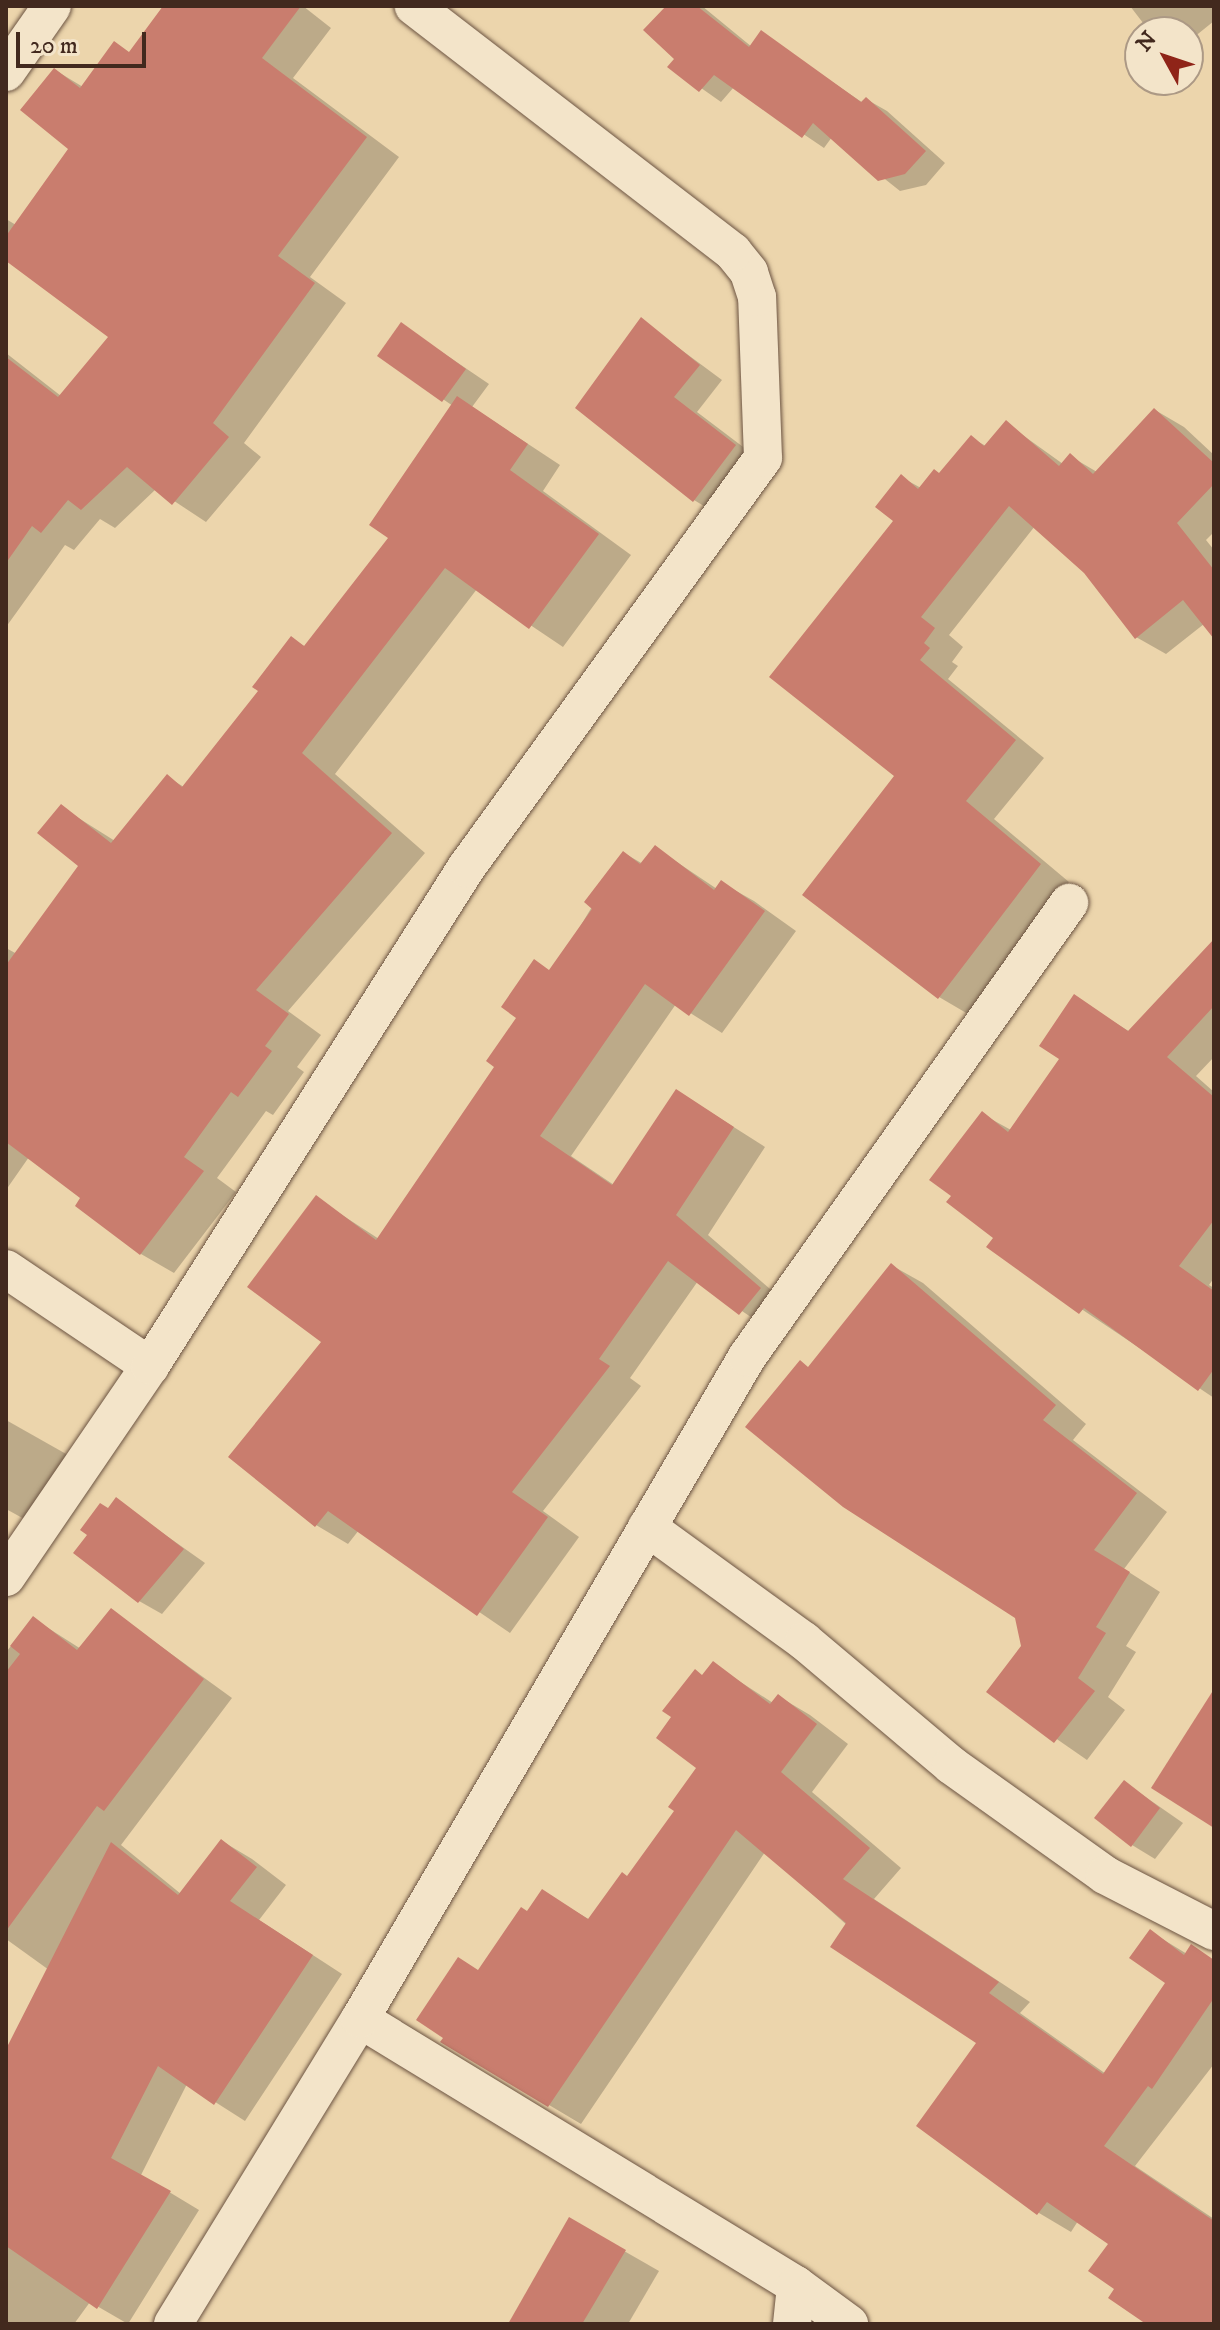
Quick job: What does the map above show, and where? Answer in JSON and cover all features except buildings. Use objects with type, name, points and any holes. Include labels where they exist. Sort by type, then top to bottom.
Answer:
[{"type":"street","points":[[6,72],[52,6]]},
{"type":"street","points":[[6,1577],[150,1366],[466,868],[763,458],[755,359],[758,311],[749,272],[733,252],[414,6]]},
{"type":"street","points":[[173,2324],[360,2019],[747,1357],[1069,903]]},
{"type":"street","points":[[6,1269],[150,1366]]},
{"type":"street","points":[[647,1527],[804,1641],[951,1765],[1105,1875],[1214,1931]]},
{"type":"street","points":[[360,2019],[796,2285],[849,2324]]},
{"type":"street","points":[[792,2324],[796,2285]]}]
